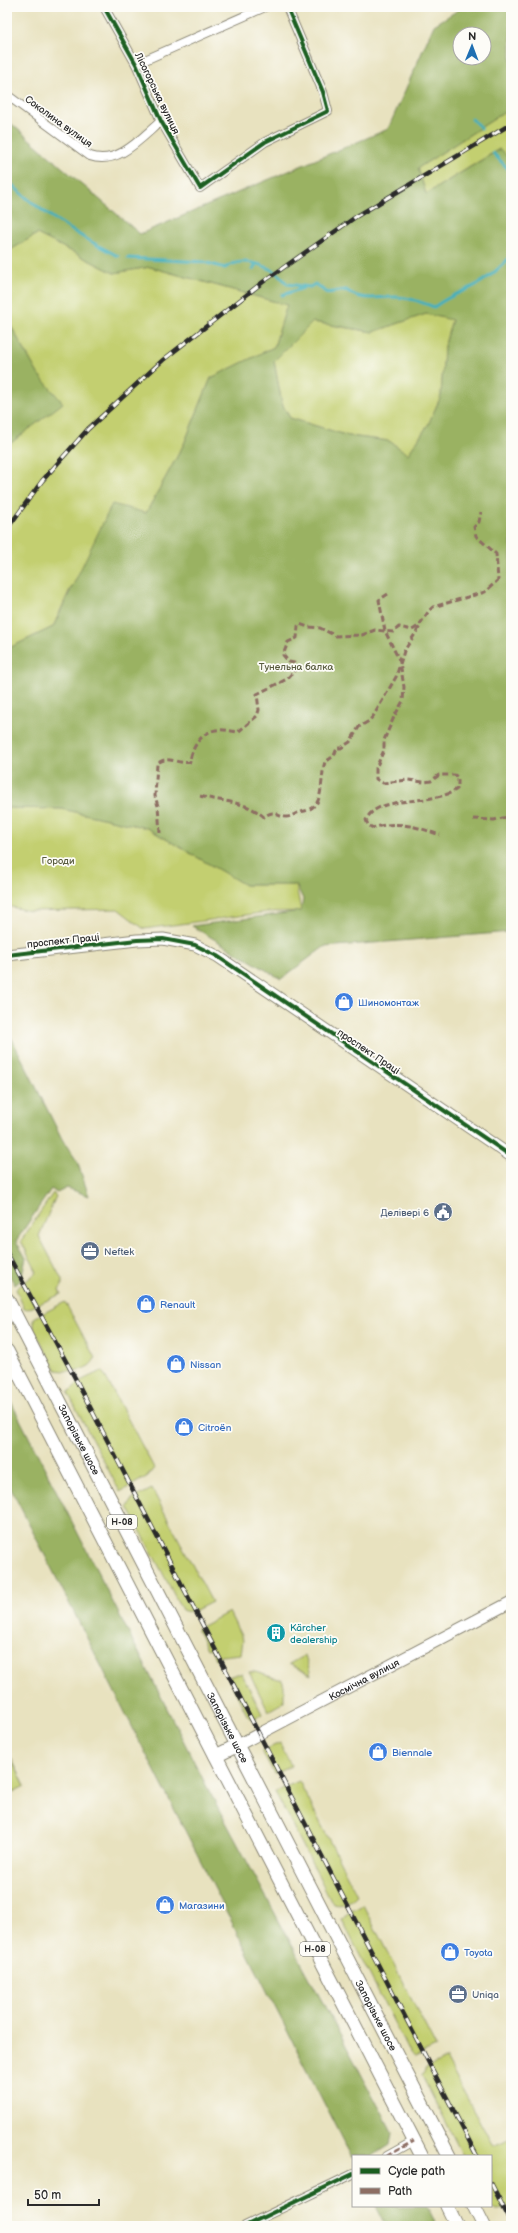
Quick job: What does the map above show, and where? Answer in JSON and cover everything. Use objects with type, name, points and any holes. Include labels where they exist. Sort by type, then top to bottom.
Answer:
[{"type":"main road","name":"Запорізьке шосе","points":[[7,1299],[448,2155]]},
{"type":"main road","name":"Н-08","points":[[7,1351],[421,2155]]},
{"type":"main road","name":"Космічна вулиця","points":[[216,1756],[238,1745]]},
{"type":"main road","points":[[448,2207],[457,2226]]},
{"type":"main road","points":[[474,2207],[484,2226]]},
{"type":"street","name":"Лісогорська вулиця","points":[[104,7],[136,64],[161,121],[200,188],[265,142],[328,111],[323,92],[287,7]]},
{"type":"street","points":[[136,64],[265,7]]},
{"type":"street","name":"Соколина вулиця","points":[[7,95],[90,156],[100,159],[111,158],[123,152],[161,121]]},
{"type":"street","name":"проспект Праці","points":[[7,955],[137,940],[163,939],[195,945],[217,956],[511,1156]]},
{"type":"street","name":"Космічна вулиця","points":[[238,1745],[511,1602]]},
{"type":"street","points":[[389,2155],[414,2141]]},
{"type":"street","points":[[245,2226],[352,2174]]},
{"type":"green space","name":"Тунельна балка","points":[[463,7],[511,7],[511,108],[418,168],[426,194],[500,149],[511,160],[511,932],[324,947],[281,979],[192,926],[301,911],[303,899],[296,885],[245,885],[147,828],[62,809],[7,808],[7,649],[53,627],[112,504],[146,513],[184,444],[211,378],[274,347],[287,305],[150,267],[114,273],[37,234],[7,252],[7,120],[140,234],[388,129],[434,25]],"holes":[[[426,314],[452,320],[444,348],[441,396],[428,425],[408,454],[389,441],[349,436],[290,418],[282,404],[274,361],[313,322],[373,332]]]},
{"type":"green space","points":[[511,108],[511,160],[499,149],[426,194],[418,168]]},
{"type":"green space","points":[[37,234],[114,273],[150,267],[287,305],[274,347],[211,378],[184,444],[146,513],[70,589],[53,627],[7,649],[7,446],[62,403],[38,374],[7,319],[7,252]]},
{"type":"green space","points":[[426,314],[452,319],[444,348],[441,396],[428,425],[408,454],[389,441],[349,436],[290,418],[282,404],[274,361],[313,322],[373,332]]},
{"type":"green space","points":[[7,319],[38,374],[63,403],[7,446]]},
{"type":"green space","name":"Городи","points":[[7,808],[62,809],[147,828],[245,885],[296,885],[301,911],[268,912],[144,929],[118,909],[29,911],[7,906]]},
{"type":"green space","points":[[7,1029],[62,1139],[77,1161],[89,1196],[67,1188],[57,1193],[51,1189],[16,1241],[26,1258],[21,1280],[15,1285],[7,1271],[7,1121],[13,1122],[7,1108]]},
{"type":"green space","points":[[53,1193],[56,1196],[39,1236],[62,1280],[62,1286],[59,1290],[61,1294],[28,1309],[24,1308],[16,1289],[37,1272],[21,1241]]},
{"type":"green space","points":[[65,1302],[95,1358],[88,1366],[72,1371],[56,1370],[34,1329],[34,1318]]},
{"type":"green space","points":[[99,1372],[103,1372],[154,1468],[148,1476],[120,1492],[68,1393],[80,1381]]},
{"type":"green space","points":[[7,1394],[207,1787],[392,2132],[390,2144],[373,2155],[352,2155],[352,2158],[7,1481]]},
{"type":"green space","points":[[152,1489],[212,1602],[193,1611],[182,1610],[128,1507],[132,1499]]},
{"type":"green space","points":[[229,1612],[243,1640],[241,1654],[221,1656],[215,1659],[211,1648],[207,1649],[197,1629]]},
{"type":"green space","points":[[305,1655],[311,1675],[289,1664]]},
{"type":"green space","points":[[249,1672],[255,1672],[282,1680],[284,1686],[284,1702],[268,1711]]},
{"type":"green space","points":[[242,1674],[262,1714],[254,1719],[247,1715],[228,1677]]},
{"type":"green space","points":[[280,1743],[291,1766],[274,1774],[262,1751]]},
{"type":"green space","points":[[7,1749],[25,1786],[7,1795]]},
{"type":"green space","points":[[299,1781],[357,1895],[343,1904],[333,1904],[275,1792]]},
{"type":"green space","points":[[363,1905],[436,2047],[415,2057],[409,2052],[342,1920],[348,1913]]},
{"type":"green space","points":[[446,2059],[493,2146],[511,2138],[510,2209],[496,2210],[491,2207],[492,2207],[492,2155],[462,2155],[422,2076],[426,2068]]},
{"type":"green space","points":[[376,2207],[428,2207],[437,2226],[386,2226]]},
{"type":"waterway","points":[[472,119],[481,128]]},
{"type":"waterway","points":[[493,153],[511,172]]},
{"type":"waterway","points":[[7,180],[45,212],[89,240],[118,256]]},
{"type":"waterway","points":[[128,258],[204,262],[225,268],[241,262],[250,262],[259,264],[275,272],[287,284],[310,287],[315,284],[327,293],[346,290],[357,296],[375,298],[404,298],[434,307],[481,282],[497,270],[511,256]]},
{"type":"waterway","points":[[253,269],[256,264]]},
{"type":"waterway","points":[[282,295],[303,288]]},
{"type":"railway","points":[[7,529],[42,481],[88,429],[163,360],[263,282],[357,216],[511,124]]},
{"type":"railway","points":[[7,1253],[74,1376],[476,2155]]},
{"type":"railway","points":[[492,2185],[511,2222]]},
{"type":"marked path","points":[[160,833],[158,806],[155,796],[157,764],[165,760],[185,763],[190,762],[192,752],[201,738],[206,734],[216,730],[238,732],[257,716],[259,710],[257,694],[287,679],[295,670],[294,663],[289,662],[283,655],[288,642],[297,638],[298,626],[300,624],[308,627],[320,628],[336,636],[362,635],[375,630],[393,632],[399,627],[412,630],[419,625],[433,607],[485,592],[498,580],[496,554],[476,536],[474,527],[479,522],[481,512]]},
{"type":"marked path","points":[[388,594],[379,600],[385,631],[400,662],[404,687],[403,701],[384,740],[384,750],[376,768],[376,779],[383,783],[408,780],[424,782],[431,781],[439,775],[455,775],[458,778],[458,788],[448,794],[436,797],[382,806],[372,812],[366,820],[368,825],[373,828],[399,825],[415,827],[440,835]]},
{"type":"marked path","points":[[200,796],[242,805],[264,817],[271,813],[282,817],[289,817],[312,808],[317,803],[319,798],[325,762],[334,756],[337,748],[341,748],[350,742],[359,727],[369,721],[374,715],[396,677],[404,651],[421,625]]},
{"type":"marked path","points":[[473,819],[494,820],[511,816]]},
{"type":"marked path","points":[[389,2155],[414,2141]]},
{"type":"cycle path","points":[[104,7],[136,64],[161,121],[200,188],[265,142],[328,111],[323,92],[287,7]]},
{"type":"cycle path","points":[[7,955],[137,940],[163,939],[195,945],[217,956],[511,1156]]},
{"type":"cycle path","points":[[245,2226],[352,2174]]},
{"type":"place","name":"Шиномонтаж","points":[[344,1002]]},
{"type":"place","name":"Делівері 6","points":[[443,1212]]},
{"type":"place","name":"Neftek","points":[[90,1251]]},
{"type":"place","name":"Renault","points":[[146,1304]]},
{"type":"place","name":"Nissan","points":[[176,1364]]},
{"type":"place","name":"Citroën","points":[[184,1427]]},
{"type":"place","name":"Kärcher dealership","points":[[276,1633]]},
{"type":"place","name":"Biennale","points":[[378,1752]]},
{"type":"place","name":"Магазини","points":[[165,1905]]},
{"type":"place","name":"Toyota","points":[[450,1952]]},
{"type":"place","name":"Uniqa","points":[[458,1994]]}]
